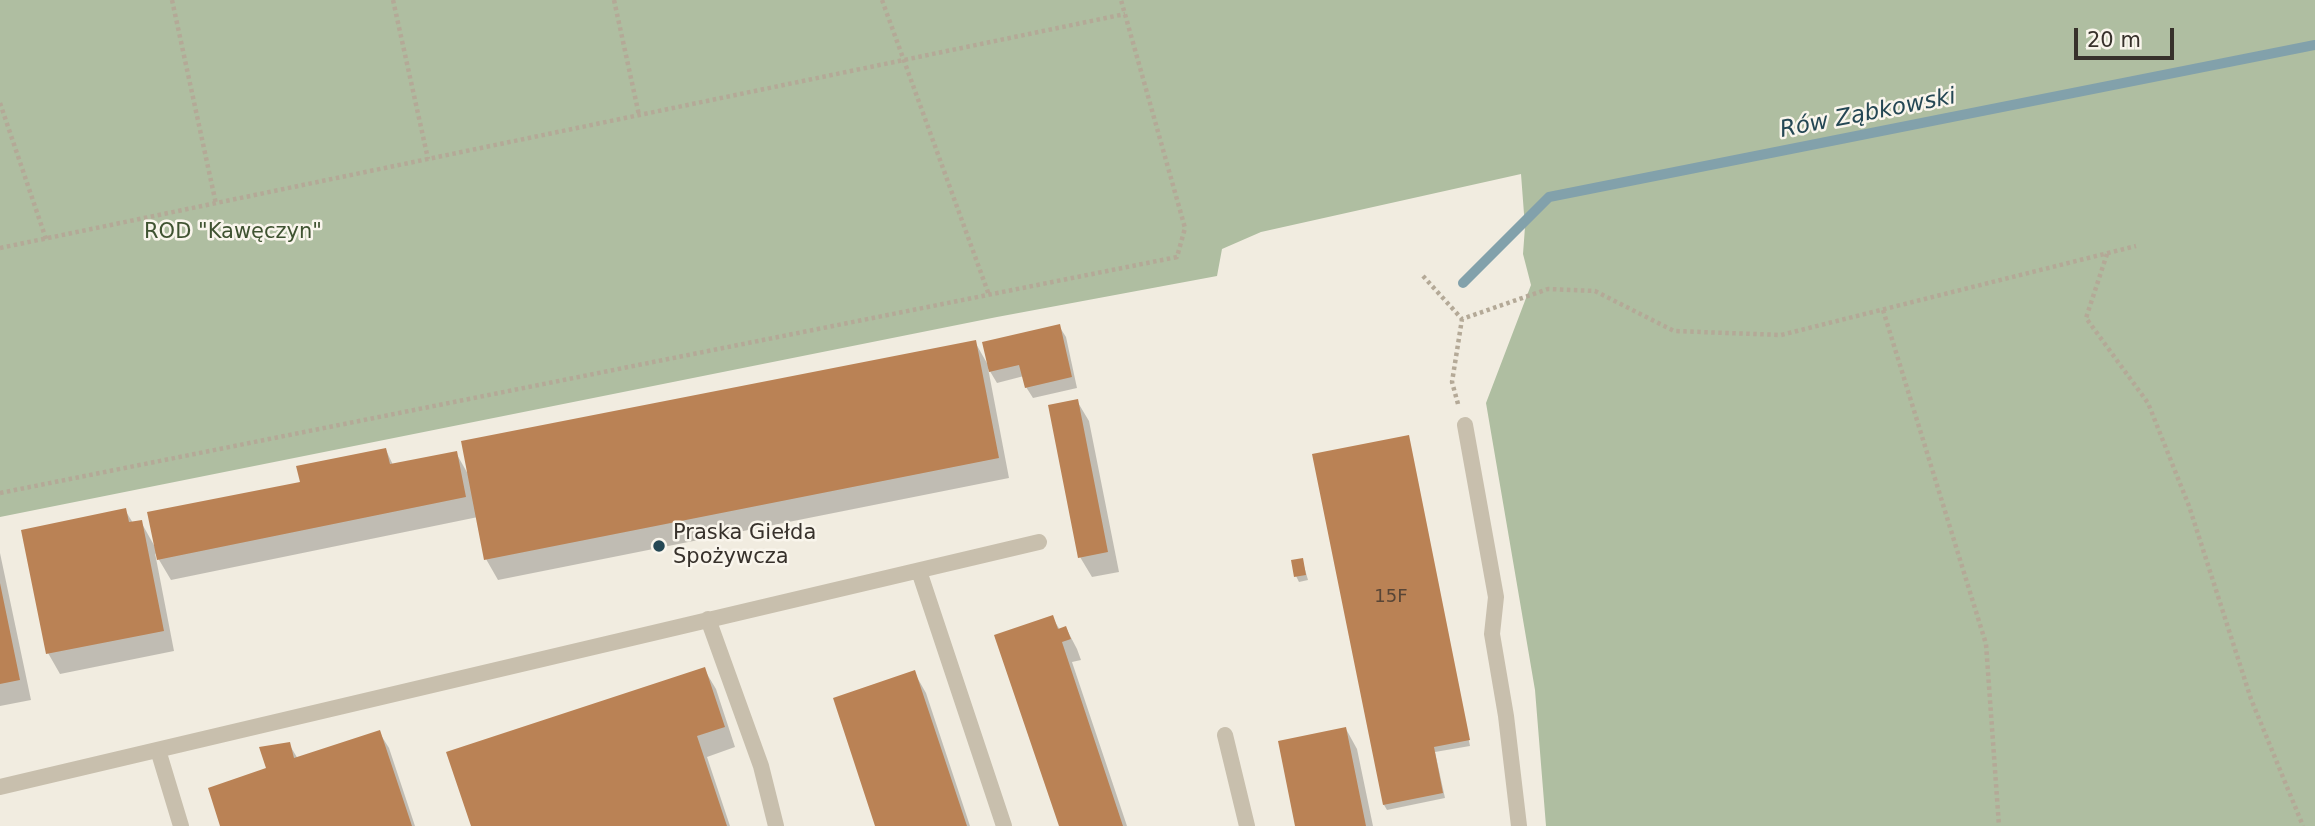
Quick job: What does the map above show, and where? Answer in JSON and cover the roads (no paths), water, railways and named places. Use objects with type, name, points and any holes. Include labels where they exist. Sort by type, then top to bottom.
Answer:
[{"type":"lane","points":[[1465,425],[1496,597],[1492,634],[1506,716],[1519,826]]},
{"type":"lane","points":[[0,788],[1039,542]]},
{"type":"lane","points":[[919,571],[1004,826]]},
{"type":"lane","points":[[708,620],[761,766],[776,826]]},
{"type":"lane","points":[[1225,735],[1247,826]]},
{"type":"lane","points":[[158,750],[181,826]]},
{"type":"waterway","name":"Rów Ząbkowski","points":[[1463,283],[1549,197],[2315,45]]},
{"type":"place","name":"Praska Giełda Spożywcza","points":[[659,546]]},
{"type":"park label","name":"ROD \"Kawęczyn\"","points":[[233,233]]}]
